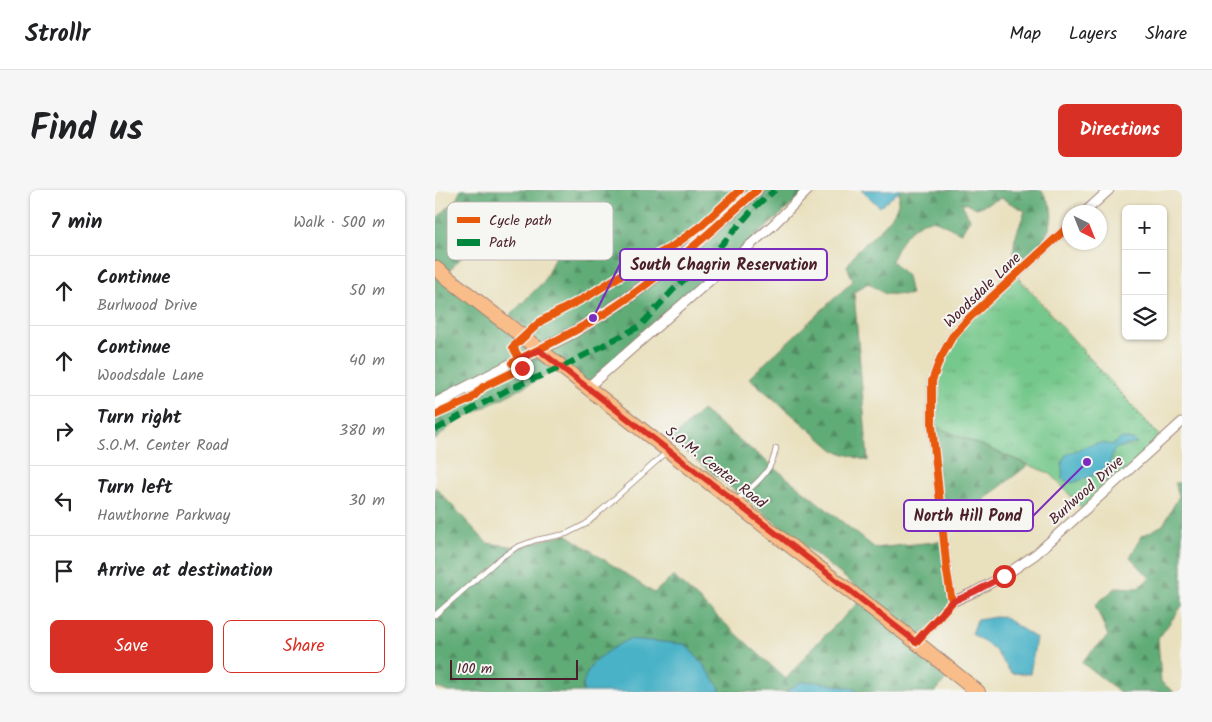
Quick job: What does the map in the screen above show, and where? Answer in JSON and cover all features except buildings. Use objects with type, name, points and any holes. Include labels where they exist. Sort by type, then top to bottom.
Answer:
[{"type":"main road","name":"S.O.M. Center Road","points":[[435,268],[978,692]]},
{"type":"street","points":[[435,404],[601,316],[650,282],[757,190]]},
{"type":"street","points":[[588,387],[766,232],[808,190]]},
{"type":"street","points":[[1093,205],[1109,190]]},
{"type":"street","name":"Woodsdale Lane","points":[[952,602],[947,572],[932,425],[932,382],[940,359],[952,337],[970,317],[1062,232]]},
{"type":"street","name":"Burlwood Drive","points":[[952,602],[1000,578],[1036,554],[1182,422]]},
{"type":"street","points":[[916,642],[952,602]]},
{"type":"lane","points":[[735,502],[763,477],[774,459],[776,448]]},
{"type":"lane","points":[[435,616],[499,559],[517,547],[535,540],[566,534],[586,524],[669,450]]},
{"type":"path","points":[[1016,275],[1163,440]]},
{"type":"green space","points":[[461,190],[808,190],[588,387],[562,367],[453,424],[435,440],[435,220],[447,209],[447,260],[459,260],[445,275],[518,333],[524,328],[510,315],[544,281],[553,260],[613,260],[613,202],[454,202]]},
{"type":"green space","points":[[901,190],[1042,190],[1050,206],[1052,216],[1046,236],[1026,257],[1013,253],[1015,238],[1025,211],[1001,198],[977,208],[961,202],[970,219],[961,233],[936,221],[921,223],[908,233],[894,254],[892,261],[907,276],[911,295],[885,294],[868,283],[854,292],[868,461],[835,451],[749,378],[853,281],[847,266],[858,250],[891,217],[896,209]]},
{"type":"green space","points":[[1016,275],[1163,440],[1084,511],[1051,474],[932,425],[932,400],[940,359],[952,337]]},
{"type":"green space","points":[[702,410],[875,548],[944,541],[952,602],[920,637],[671,440]]},
{"type":"green space","points":[[932,425],[1028,465],[943,532]]},
{"type":"green space","points":[[1175,483],[1182,483],[1182,606],[1158,639],[1161,682],[1174,692],[1120,692],[1081,662],[1108,636],[1095,605],[1117,587],[1138,588],[1150,578],[1130,557],[1142,536],[1163,525],[1179,496]]},
{"type":"green space","points":[[435,487],[487,543],[517,547],[566,534],[654,593],[673,576],[786,679],[816,644],[861,600],[953,672],[935,692],[858,692],[855,689],[788,689],[786,692],[719,692],[720,688],[685,644],[663,643],[582,685],[583,692],[448,692],[435,687]]},
{"type":"water","points":[[861,190],[901,190],[880,207]]},
{"type":"water","points":[[1123,438],[1137,443],[1117,448],[1113,452],[1110,463],[1106,468],[1097,474],[1072,483],[1062,479],[1065,456],[1094,444],[1113,445]]},
{"type":"water","points":[[1002,616],[1036,638],[1030,674],[1011,673],[994,649],[972,634],[977,620]]},
{"type":"water","points":[[629,639],[685,644],[720,688],[719,692],[583,692],[586,674],[597,659]]},
{"type":"water","points":[[800,682],[819,682],[855,689],[858,692],[786,692]]},
{"type":"marked path","points":[[435,430],[509,389],[562,367],[640,326],[674,289],[714,253],[756,206],[775,190]]},
{"type":"cycle path","points":[[435,415],[471,399],[483,387],[522,368],[523,365],[513,347],[541,321],[673,246],[702,225],[740,190]]},
{"type":"cycle path","points":[[512,363],[584,326],[625,300],[676,261],[757,190]]},
{"type":"cycle path","points":[[916,642],[952,602],[947,572],[932,425],[932,381],[940,359],[952,337],[970,317],[1062,232]]},
{"type":"place","name":"South Chagrin Reservation","points":[[593,318]]},
{"type":"place","name":"North Hill Pond","points":[[1087,462]]},
{"type":"route","points":[[522,368],[523,365],[519,359],[539,350],[916,642],[952,602],[1004,576]]}]
